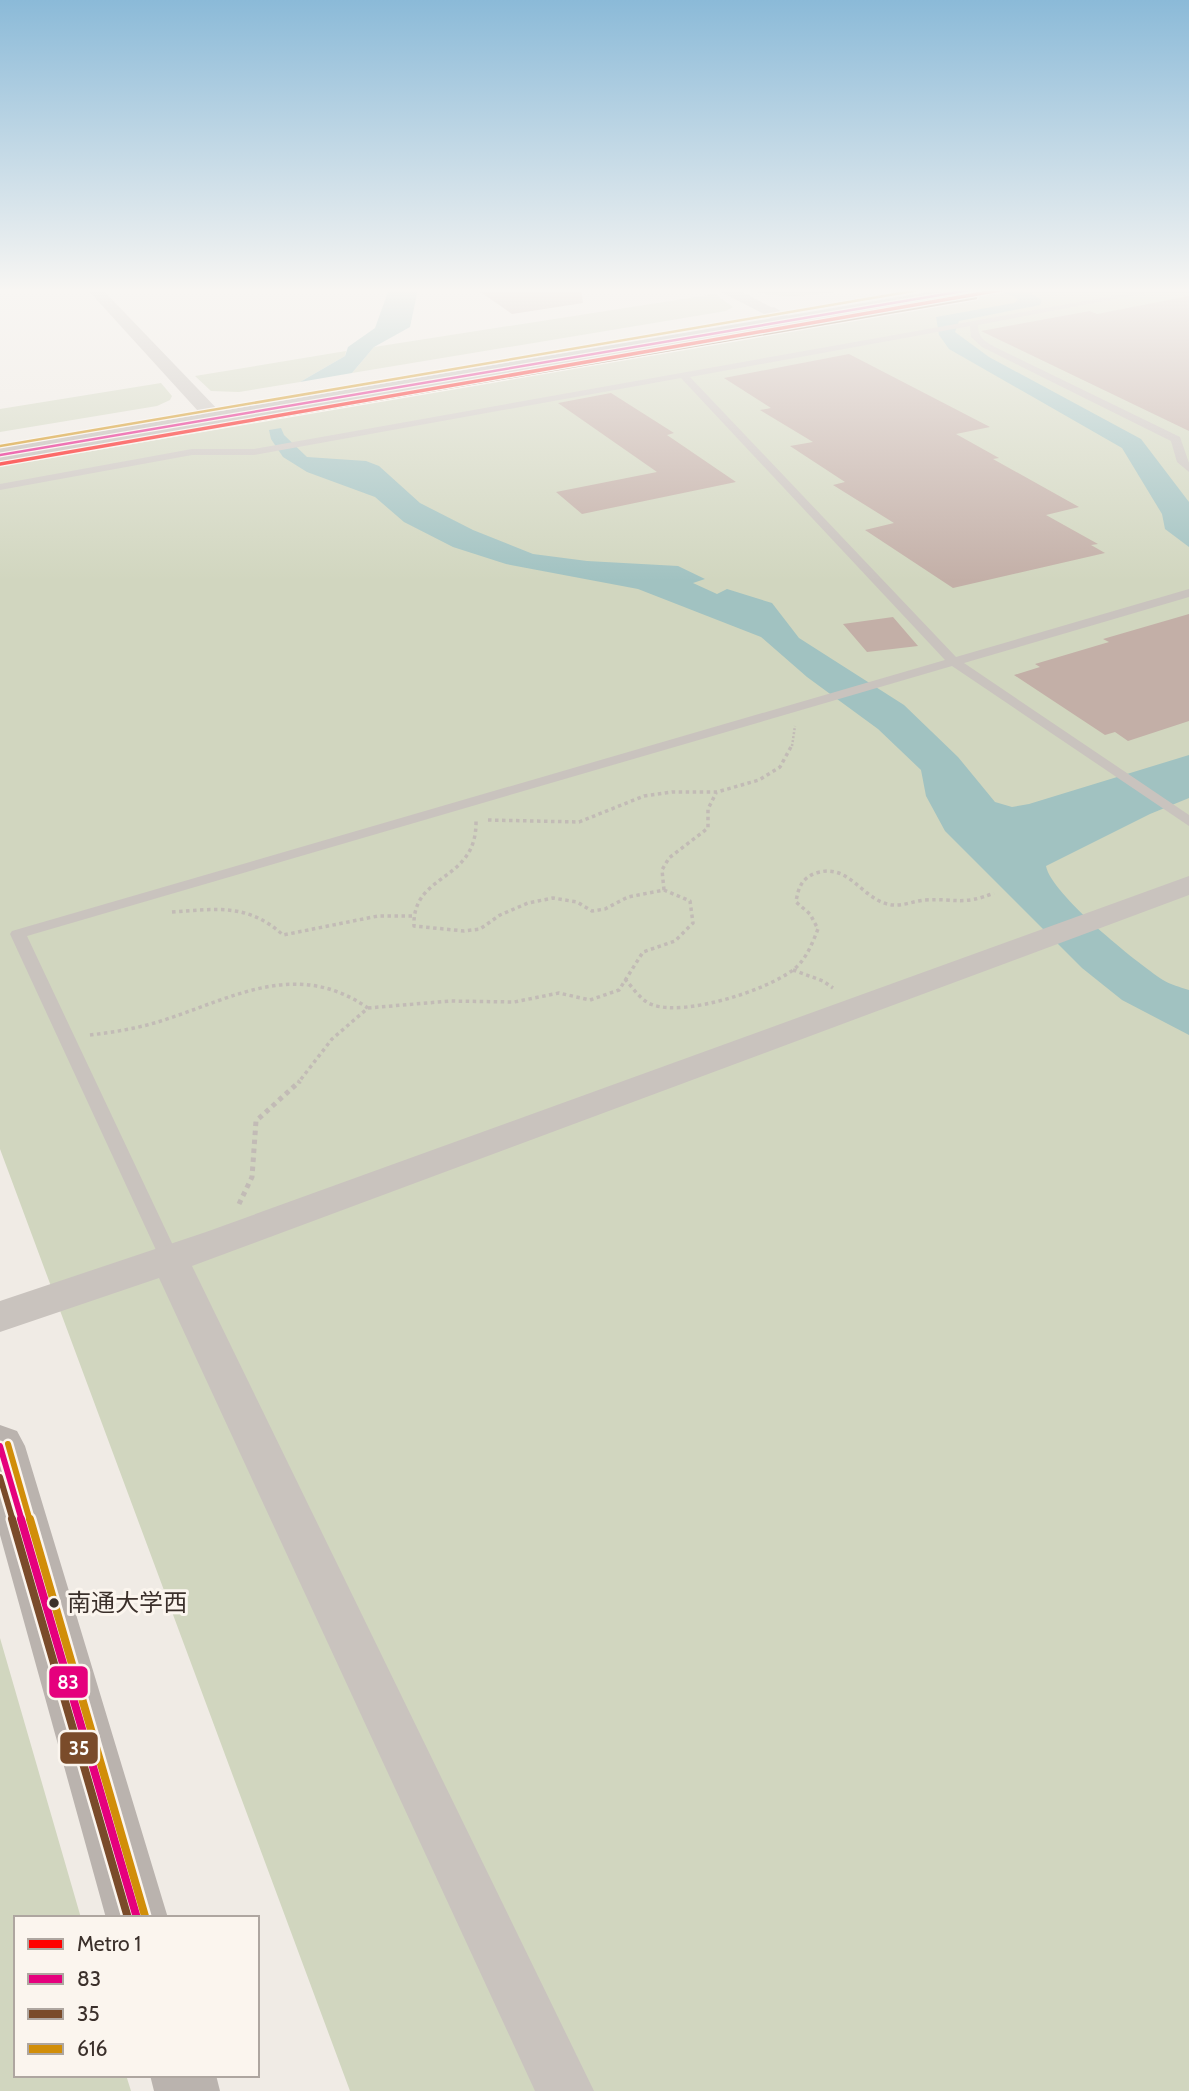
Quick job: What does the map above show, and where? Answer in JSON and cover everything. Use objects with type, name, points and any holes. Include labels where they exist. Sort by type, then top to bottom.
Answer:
[{"type":"main road","points":[[0,443],[211,413],[368,387]]},
{"type":"main road","points":[[0,455],[211,413]]},
{"type":"main road","points":[[0,1446],[136,1916]]},
{"type":"street","points":[[188,387],[211,413]]},
{"type":"street","points":[[0,1317],[219,1242],[1189,885]]},
{"type":"street","points":[[169,1258],[565,2091]]},
{"type":"lane","points":[[0,487],[192,452],[254,452],[624,387]]},
{"type":"lane","points":[[694,387],[954,662],[1189,822]]},
{"type":"lane","points":[[1070,387],[1176,439],[1182,462],[1189,470]]},
{"type":"lane","points":[[1176,447],[1189,444]]},
{"type":"lane","points":[[169,1258],[18,934],[1189,593]]},
{"type":"path","points":[[477,821],[518,819],[579,822],[644,796],[671,792],[717,792],[759,780],[780,767],[792,747],[796,730],[789,710]]},
{"type":"path","points":[[664,890],[662,870],[669,858],[708,828],[708,809],[717,792]]},
{"type":"path","points":[[219,1242],[252,1177],[256,1121],[302,1079],[332,1039],[368,1008],[450,1001],[514,1002],[559,993],[590,1000],[619,990],[643,952],[675,941],[693,923],[690,901],[664,890],[628,897],[605,909],[592,911],[577,902],[554,898],[528,903],[500,915],[480,929],[464,931],[414,926],[413,916],[420,895],[436,880],[462,864],[472,848],[477,821],[465,804]]},
{"type":"path","points":[[625,979],[640,996],[653,1005],[701,1005],[758,988],[793,970],[807,954],[818,929],[810,914],[796,902],[797,890],[804,878],[817,872],[835,871],[853,878],[881,902],[894,905],[922,900],[969,902],[994,893]]},
{"type":"path","points":[[133,901],[180,913],[231,908],[271,924],[284,935],[305,934],[374,915],[413,916]]},
{"type":"path","points":[[793,970],[823,981],[858,1007]]},
{"type":"path","points":[[67,1040],[163,1021],[235,992],[270,986],[300,984],[333,989],[354,997],[368,1008]]},
{"type":"green space","points":[[139,387],[164,387],[172,396],[170,400],[157,406],[0,432],[0,409]]},
{"type":"green space","points":[[206,387],[272,387],[239,392],[211,391]]},
{"type":"green space","points":[[453,387],[1189,387],[1189,2091],[350,2091],[0,1149],[0,465]]},
{"type":"green space","points":[[0,1638],[80,1916],[14,1916],[14,2077],[127,2077],[131,2091],[0,2091]]},
{"type":"water","points":[[1015,387],[1044,387],[1141,439],[1189,502],[1189,547],[1165,529],[1162,514],[1122,448]]},
{"type":"water","points":[[281,428],[284,435],[307,457],[366,461],[379,466],[420,503],[473,530],[533,554],[587,561],[678,566],[705,579],[693,583],[717,594],[727,589],[772,603],[799,638],[904,705],[958,757],[995,802],[1012,807],[1029,804],[1189,755],[1189,798],[1150,814],[1046,866],[1051,878],[1078,910],[1116,944],[1163,980],[1189,990],[1189,1035],[1122,1000],[1082,968],[945,831],[926,796],[921,770],[878,729],[807,677],[761,637],[638,589],[506,564],[453,547],[404,522],[375,497],[307,472],[283,457],[271,439],[269,430]]},
{"type":"building","points":[[737,387],[912,387],[990,427],[956,434],[999,458],[993,459],[1079,507],[1046,515],[1098,544],[1091,545],[1105,553],[953,588],[865,530],[894,523],[833,485],[845,482],[790,446],[813,442],[760,410],[771,408]]},
{"type":"building","points":[[1097,387],[1189,387],[1189,431]]},
{"type":"building","points":[[611,393],[674,433],[667,435],[736,482],[582,514],[556,492],[657,472],[558,403]]},
{"type":"building","points":[[1189,614],[1189,721],[1128,741],[1115,732],[1105,735],[1014,675],[1040,667],[1035,664],[1109,642],[1103,639]]},
{"type":"building","points":[[893,617],[918,646],[867,652],[843,624]]},
{"type":"metro line","name":"1","points":[[0,464],[445,387]]},
{"type":"transit line","name":"616","points":[[0,446],[350,387]]},
{"type":"transit line","name":"83","points":[[0,455],[402,387]]},
{"type":"transit line","name":"35","points":[[1,464],[456,387]]},
{"type":"transit line","name":"616","points":[[8,1444],[145,1916]]},
{"type":"transit line","name":"83","points":[[0,1446],[136,1916]]},
{"type":"transit line","name":"35","points":[[0,1477],[127,1916]]},
{"type":"place","name":"南通大学西","points":[[54,1603]]}]
